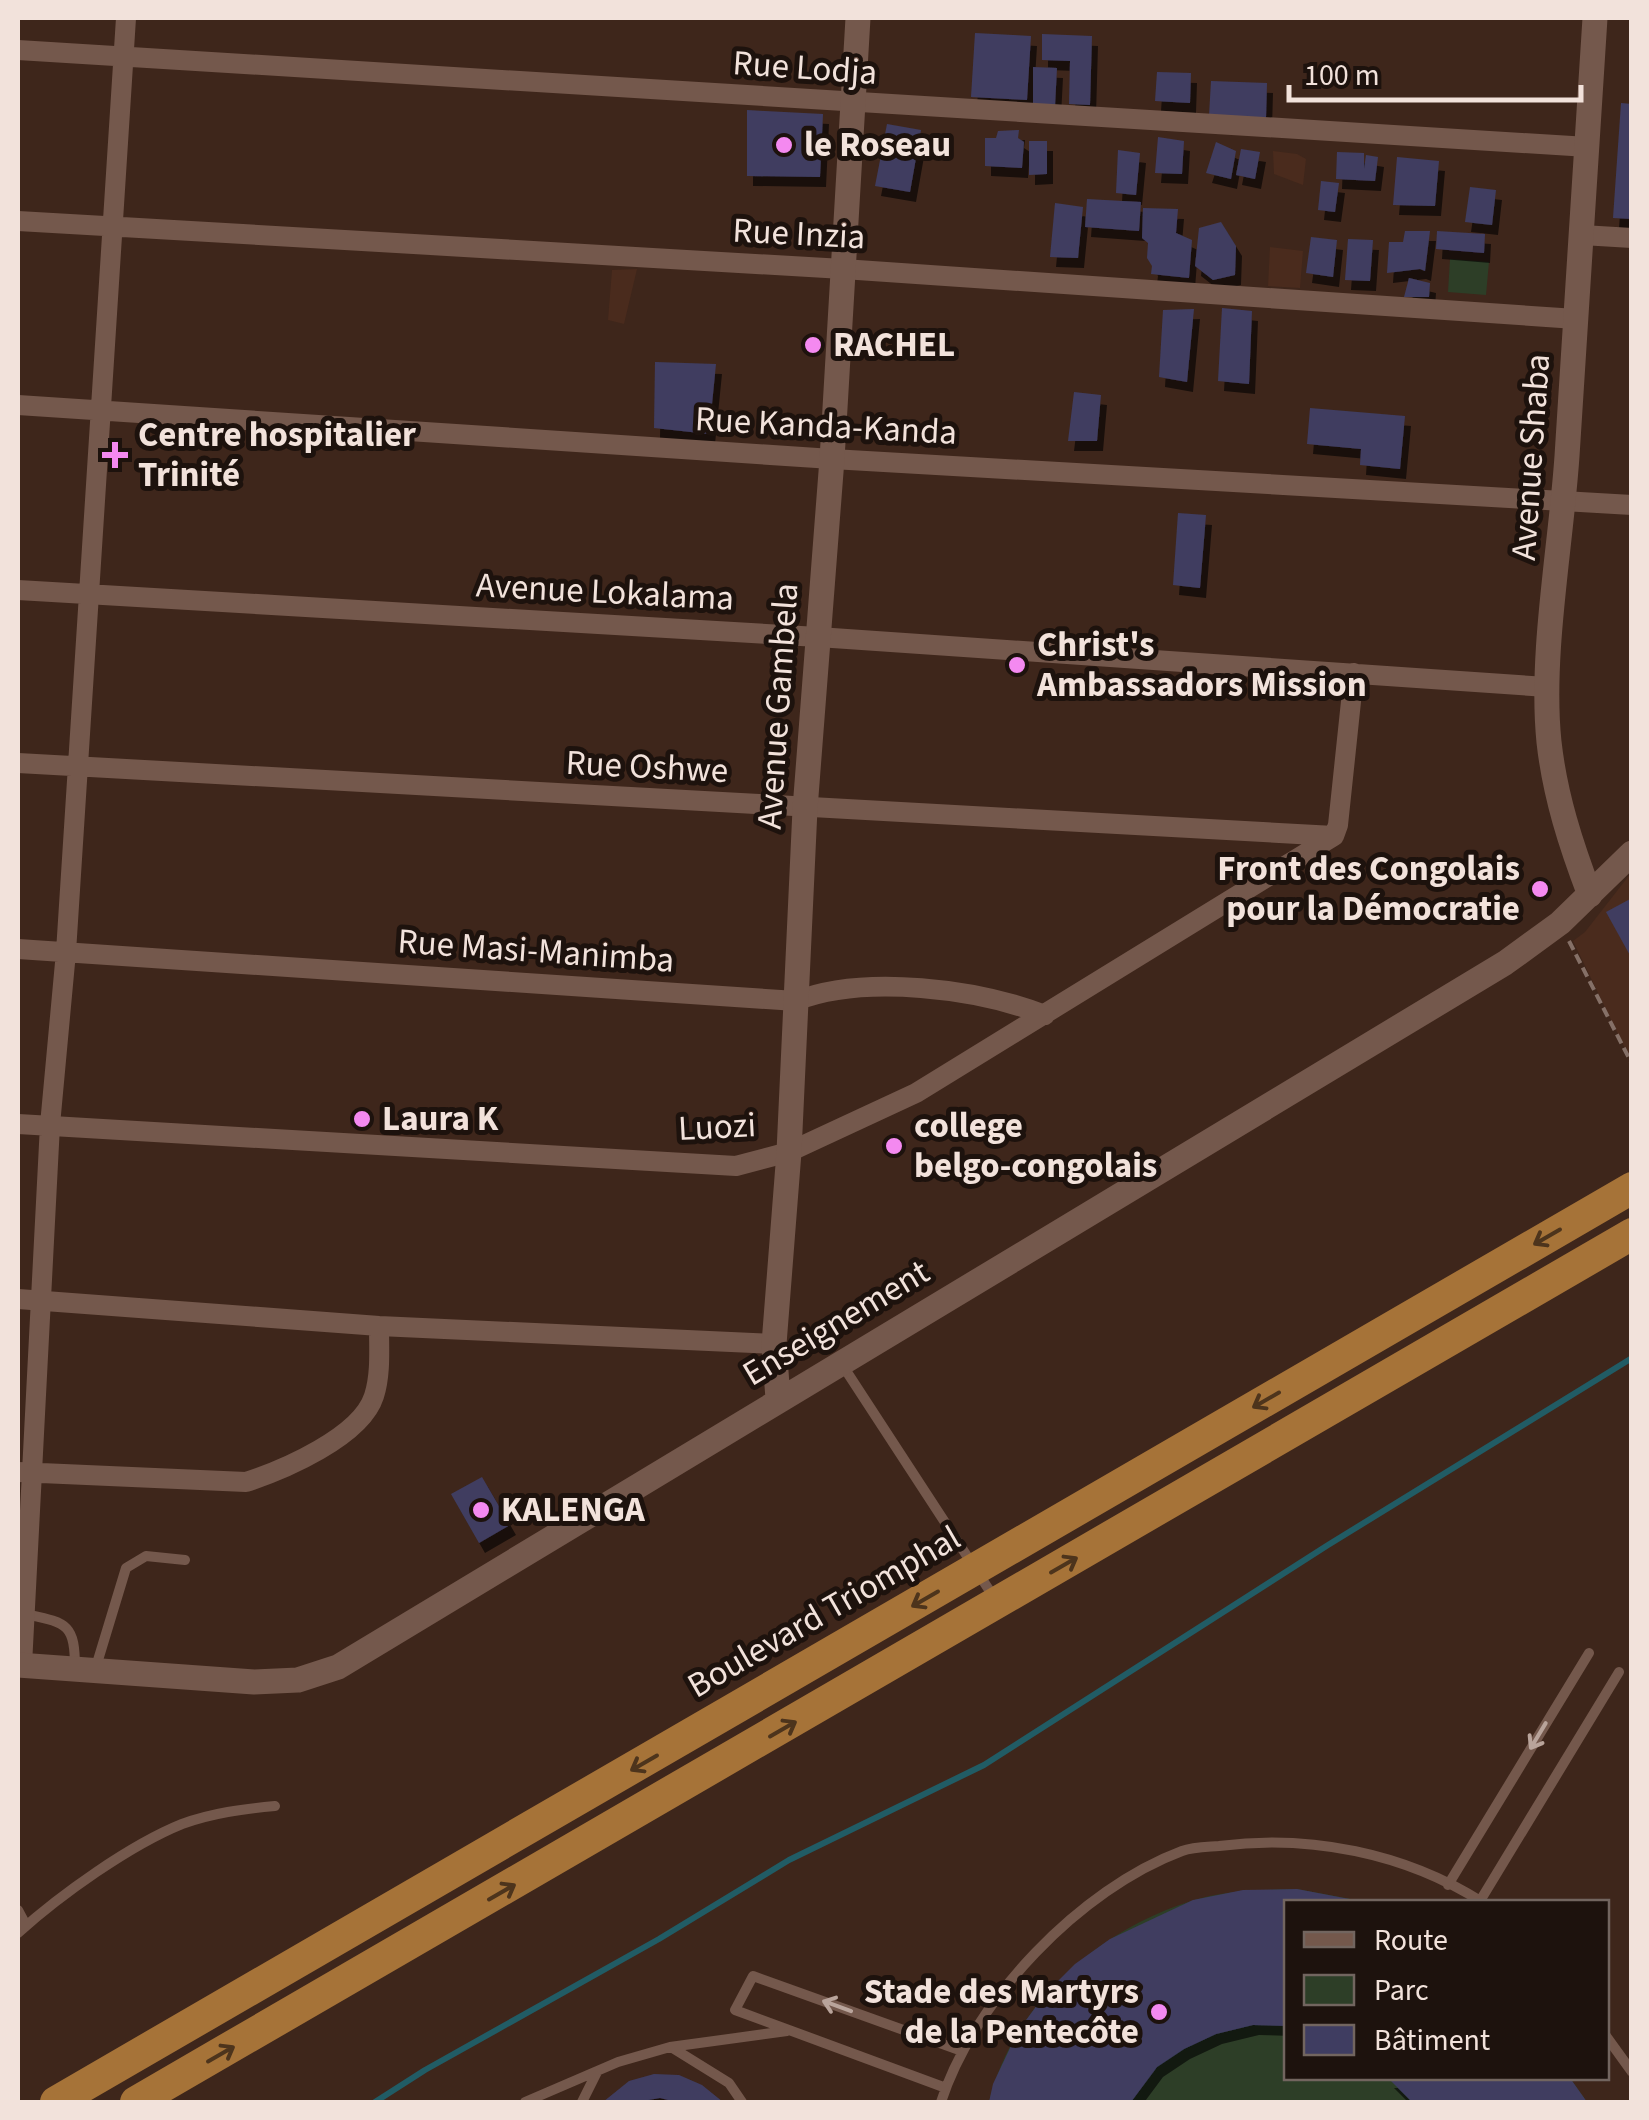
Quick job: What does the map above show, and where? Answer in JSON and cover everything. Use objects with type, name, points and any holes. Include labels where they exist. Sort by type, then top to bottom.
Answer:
[{"type":"highway","name":"Boulevard Triomphal","points":[[56,2102],[1632,1188]]},
{"type":"highway","points":[[136,2102],[1632,1234]]},
{"type":"street","points":[[20,1665],[25,1614],[25,1472],[42,1301],[50,1125],[66,952],[126,18]]},
{"type":"street","name":"Avenue Gambela","points":[[778,1399],[774,1344],[789,1152],[804,809],[832,459],[856,104],[858,18]]},
{"type":"street","name":"Avenue Shaba","points":[[1590,895],[1572,849],[1556,784],[1547,688],[1564,500],[1595,18]]},
{"type":"street","name":"Rue Lodja","points":[[18,50],[1588,147]]},
{"type":"street","name":"Rue Inzia","points":[[18,221],[843,269],[1576,318]]},
{"type":"street","points":[[1582,235],[1632,238]]},
{"type":"street","name":"Rue Kanda-Kanda","points":[[18,405],[832,459],[1632,505]]},
{"type":"street","name":"Avenue Lokalama","points":[[18,590],[818,637],[1547,688]]},
{"type":"street","points":[[1334,836],[1354,674]]},
{"type":"street","name":"Rue Oshwe","points":[[18,763],[1334,836]]},
{"type":"street","name":"Luozi","points":[[18,1124],[736,1166],[789,1152],[916,1094],[1334,836]]},
{"type":"street","name":"Enseignement","points":[[20,1665],[254,1682],[298,1680],[338,1667],[1505,962],[1560,923],[1632,852]]},
{"type":"street","name":"Rue Masi-Manimba","points":[[18,949],[796,1001],[840,989],[912,989],[1012,1002],[1045,1015]]},
{"type":"street","points":[[18,1299],[379,1326],[774,1344]]},
{"type":"street","points":[[25,1472],[246,1482],[281,1471],[355,1424],[373,1401],[379,1375],[379,1326]]},
{"type":"lane","points":[[840,1362],[998,1604]]},
{"type":"lane","points":[[84,1670],[126,1568],[146,1556],[185,1560]]},
{"type":"lane","points":[[25,1614],[67,1626],[84,1670]]},
{"type":"lane","points":[[1448,1885],[1588,1653]]},
{"type":"lane","points":[[1482,1900],[1620,1672]]},
{"type":"lane","points":[[18,1910],[22,1929],[150,1839],[186,1823],[233,1810],[275,1806]]},
{"type":"lane","points":[[941,2102],[962,2050],[1030,1957],[1115,1884],[1184,1850],[1256,1841],[1332,1846],[1393,1860],[1477,1900]]},
{"type":"lane","points":[[946,2088],[735,2010],[753,1976],[962,2050]]},
{"type":"lane","points":[[524,2102],[598,2070],[670,2047],[792,2030]]},
{"type":"lane","points":[[1609,2040],[1632,2072]]},
{"type":"lane","points":[[670,2047],[728,2083],[742,2102]]},
{"type":"lane","points":[[582,2102],[598,2070]]},
{"type":"path","points":[[1560,923],[1632,1064]]},
{"type":"shaded area","points":[[1273,151],[1306,159],[1303,185],[1274,174]]},
{"type":"shaded area","points":[[1270,247],[1303,251],[1300,288],[1268,286]]},
{"type":"shaded area","points":[[637,269],[624,324],[608,320],[612,270]]},
{"type":"shaded area","points":[[1631,873],[1631,1061],[1573,941],[1585,932]]},
{"type":"green space","points":[[1450,259],[1489,262],[1486,295],[1448,292]]},
{"type":"green space","name":"Stade des Martyrs de la Pentecôte","points":[[1297,1889],[1356,1900],[1284,1900],[1284,2080],[1571,2080],[1587,2102],[989,2102],[1017,2033],[1064,1976],[1092,1952],[1156,1914],[1204,1897]]},
{"type":"building","points":[[975,33],[1031,36],[1027,100],[971,97]]},
{"type":"building","points":[[1042,34],[1092,36],[1090,105],[1069,104],[1070,61],[1042,60]]},
{"type":"building","points":[[1033,67],[1057,68],[1055,106],[1033,106]]},
{"type":"building","points":[[1157,72],[1191,73],[1190,103],[1155,101]]},
{"type":"building","points":[[1211,81],[1267,83],[1266,118],[1209,116]]},
{"type":"building","points":[[1621,103],[1632,104],[1632,219],[1613,218]]},
{"type":"building","name":"le Roseau","points":[[747,110],[823,114],[820,177],[747,176]]},
{"type":"building","points":[[887,124],[921,130],[910,192],[875,186]]},
{"type":"building","points":[[1019,130],[1018,138],[1024,142],[1022,168],[985,166],[985,138],[996,138],[998,131]]},
{"type":"building","points":[[1158,137],[1184,141],[1182,174],[1155,173]]},
{"type":"building","points":[[1029,141],[1047,141],[1047,174],[1029,175]]},
{"type":"building","points":[[1216,142],[1236,151],[1231,179],[1206,173]]},
{"type":"building","points":[[1241,149],[1260,152],[1255,179],[1236,175]]},
{"type":"building","points":[[1118,150],[1140,153],[1136,195],[1116,193]]},
{"type":"building","points":[[1337,152],[1364,153],[1364,169],[1366,155],[1378,157],[1375,181],[1336,179]]},
{"type":"building","points":[[1397,157],[1439,161],[1435,206],[1393,205]]},
{"type":"building","points":[[1321,181],[1339,183],[1335,212],[1318,210]]},
{"type":"building","points":[[1470,187],[1496,190],[1492,225],[1465,222]]},
{"type":"building","points":[[1087,199],[1141,202],[1139,231],[1085,227]]},
{"type":"building","points":[[1055,203],[1083,207],[1078,258],[1050,257]]},
{"type":"building","points":[[1143,208],[1178,209],[1176,233],[1192,240],[1189,278],[1151,274],[1148,243],[1142,238]]},
{"type":"building","points":[[1221,222],[1236,246],[1235,275],[1213,280],[1195,266],[1199,228]]},
{"type":"building","points":[[1405,231],[1430,231],[1425,271],[1387,273],[1389,242],[1403,242]]},
{"type":"building","points":[[1437,231],[1485,234],[1484,253],[1436,249]]},
{"type":"building","points":[[1311,237],[1337,240],[1333,277],[1306,273]]},
{"type":"building","points":[[1348,239],[1373,240],[1370,281],[1345,280]]},
{"type":"building","points":[[1409,278],[1430,283],[1429,297],[1404,297]]},
{"type":"building","points":[[1222,308],[1252,311],[1249,384],[1218,381]]},
{"type":"building","points":[[1194,309],[1187,382],[1159,377],[1163,310]]},
{"type":"building","points":[[655,362],[716,364],[709,434],[654,428]]},
{"type":"building","points":[[1074,392],[1101,395],[1097,441],[1068,441]]},
{"type":"building","points":[[1310,408],[1405,416],[1400,469],[1360,465],[1361,449],[1307,444]]},
{"type":"building","points":[[1178,513],[1206,515],[1200,588],[1173,585]]},
{"type":"building","points":[[1632,898],[1632,959],[1606,912]]},
{"type":"building","name":"KALENGA","points":[[482,1477],[510,1525],[479,1543],[451,1494]]},
{"type":"building","name":"Stade des Martyrs de la Pentecôte","points":[[1297,1889],[1355,1900],[1284,1900],[1284,2026],[1253,2025],[1216,2034],[1184,2049],[1157,2067],[1131,2102],[989,2102],[993,2084],[1018,2031],[1046,1993],[1075,1964],[1110,1939],[1193,1900],[1243,1890]]},
{"type":"building","points":[[654,2074],[679,2075],[702,2085],[723,2102],[660,2098],[603,2102],[629,2081]]},
{"type":"building","points":[[1390,2080],[1571,2080],[1587,2102],[1412,2102]]},
{"type":"waterway","points":[[375,2102],[789,1860],[984,1765],[1328,1545],[1632,1358]]},
{"type":"place","name":"le Roseau","points":[[784,145]]},
{"type":"place","name":"RACHEL","points":[[813,345]]},
{"type":"place","name":"Centre hospitalier Trinité","points":[[115,455]]},
{"type":"place","name":"Christ's Ambassadors Mission","points":[[1017,665]]},
{"type":"place","name":"Front des Congolais pour la Démocratie","points":[[1540,889]]},
{"type":"place","name":"Laura K","points":[[362,1119]]},
{"type":"place","name":"college belgo-congolais","points":[[894,1146]]},
{"type":"place","name":"KALENGA","points":[[481,1510]]},
{"type":"place","name":"Stade des Martyrs de la Pentecôte","points":[[1159,2012]]}]
